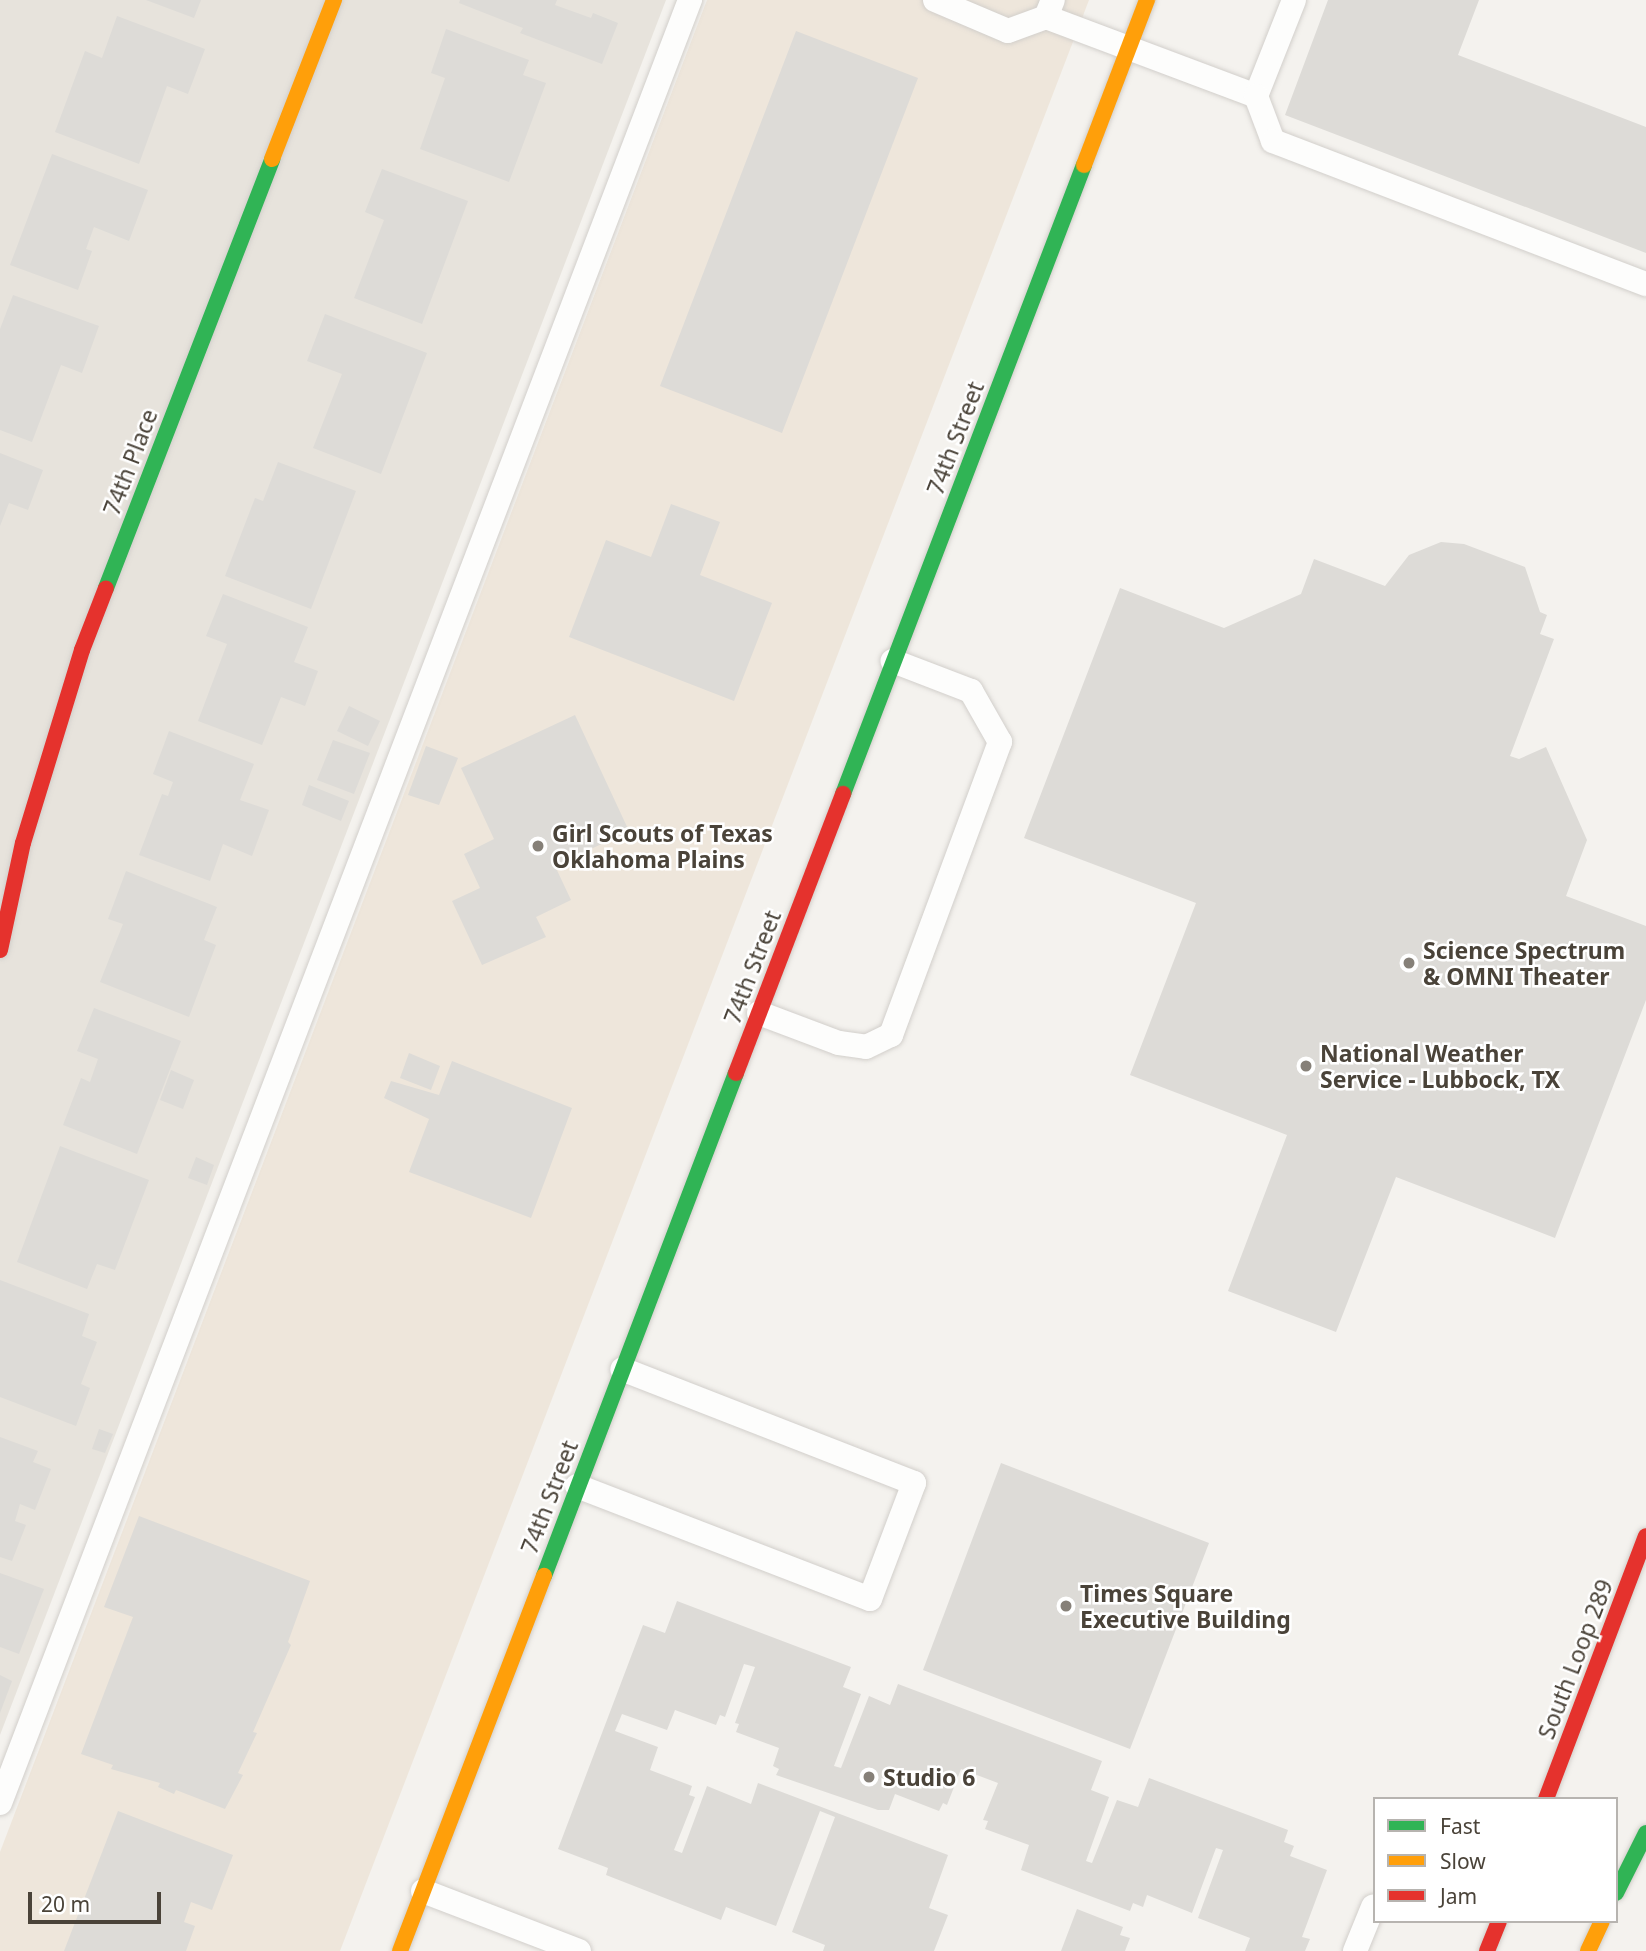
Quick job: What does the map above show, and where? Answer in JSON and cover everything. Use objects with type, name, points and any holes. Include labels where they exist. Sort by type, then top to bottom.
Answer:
[{"type":"main road","name":"74th Place","points":[[0,950],[23,843],[82,650],[334,0]]},
{"type":"main road","name":"74th Street","points":[[400,1951],[1147,0]]},
{"type":"main road","name":"South Loop 289","points":[[1547,1797],[1646,1536]]},
{"type":"main road","points":[[1618,1889],[1646,1833]]},
{"type":"main road","points":[[1487,1951],[1498,1923]]},
{"type":"main road","points":[[1588,1951],[1601,1923]]},
{"type":"lane","points":[[0,1802],[690,0]]},
{"type":"lane","points":[[935,0],[1008,31],[1049,8],[1128,49],[1255,96]]},
{"type":"lane","points":[[1294,0],[1255,96],[1273,141],[1646,284]]},
{"type":"lane","points":[[759,1013],[839,1042],[866,1046],[891,1035],[1000,742],[971,691],[893,662]]},
{"type":"lane","points":[[577,1486],[870,1599],[915,1483],[622,1369]]},
{"type":"lane","points":[[423,1891],[579,1951]]},
{"type":"lane","points":[[1355,1951],[1373,1907]]},
{"type":"shaded area","points":[[0,0],[666,0],[0,1735]]},
{"type":"shaded area","points":[[707,0],[1089,0],[340,1951],[0,1951],[0,1852]]},
{"type":"building","points":[[146,0],[201,0],[194,18]]},
{"type":"building","points":[[460,0],[557,0],[555,5],[591,18],[593,13],[618,23],[602,64],[520,33],[523,28],[459,3]]},
{"type":"building","points":[[1328,0],[1479,0],[1458,55],[1646,127],[1646,253],[1285,115]]},
{"type":"building","points":[[117,16],[205,49],[188,94],[167,86],[139,164],[55,132],[85,51],[102,58]]},
{"type":"building","points":[[446,29],[529,60],[523,75],[546,83],[509,182],[420,149],[445,78],[431,73]]},
{"type":"building","points":[[796,31],[918,78],[782,433],[660,386]]},
{"type":"building","points":[[52,154],[148,190],[129,241],[94,227],[86,249],[92,251],[78,290],[10,265]]},
{"type":"building","points":[[382,169],[468,201],[422,324],[354,298],[384,220],[365,212]]},
{"type":"building","points":[[13,295],[99,326],[82,373],[61,365],[32,442],[0,430],[0,329]]},
{"type":"building","points":[[325,314],[427,353],[381,474],[313,448],[342,374],[307,361]]},
{"type":"building","points":[[0,453],[43,470],[28,510],[9,503],[0,526]]},
{"type":"building","points":[[278,462],[356,491],[311,609],[225,576],[255,498],[263,501]]},
{"type":"building","points":[[671,504],[720,522],[700,575],[772,603],[734,701],[569,637],[606,540],[651,557]]},
{"type":"building","name":"Science Spectrum & OMNI Theater","points":[[1441,542],[1464,544],[1525,567],[1540,612],[1547,615],[1540,634],[1554,639],[1510,756],[1519,759],[1546,747],[1587,840],[1566,896],[1646,926],[1646,1000],[1555,1238],[1396,1177],[1336,1332],[1228,1291],[1287,1135],[1130,1075],[1196,903],[1024,838],[1120,588],[1224,628],[1301,594],[1314,559],[1385,586],[1409,555]]},
{"type":"building","points":[[223,594],[308,627],[294,662],[318,671],[305,706],[281,697],[262,745],[198,721],[227,644],[206,636]]},
{"type":"building","points":[[349,706],[380,721],[368,746],[337,731]]},
{"type":"building","name":"Girl Scouts of Texas Oklahoma Plains","points":[[575,715],[629,831],[555,866],[571,900],[536,917],[546,937],[482,965],[452,901],[480,888],[464,854],[494,839],[461,768]]},
{"type":"building","points":[[169,731],[254,764],[240,800],[269,810],[252,856],[223,844],[210,881],[139,855],[162,794],[168,796],[173,782],[153,774]]},
{"type":"building","points":[[333,740],[370,753],[354,794],[317,780]]},
{"type":"building","points":[[426,746],[458,758],[439,805],[408,795]]},
{"type":"building","points":[[309,785],[349,801],[341,821],[302,805]]},
{"type":"building","points":[[126,871],[217,907],[204,940],[216,945],[189,1017],[100,982],[123,924],[108,919]]},
{"type":"building","points":[[94,1008],[181,1041],[137,1154],[63,1125],[81,1078],[90,1082],[98,1059],[77,1051]]},
{"type":"building","points":[[409,1053],[440,1066],[431,1090],[400,1078]]},
{"type":"building","points":[[452,1061],[572,1108],[531,1218],[409,1172],[429,1119],[384,1098],[391,1081],[439,1095]]},
{"type":"building","points":[[171,1070],[194,1080],[183,1109],[160,1100]]},
{"type":"building","points":[[60,1146],[149,1180],[115,1270],[97,1264],[87,1289],[17,1262]]},
{"type":"building","points":[[196,1157],[214,1165],[207,1185],[188,1178]]},
{"type":"building","points":[[0,1280],[89,1314],[82,1336],[97,1342],[81,1384],[90,1388],[76,1426],[0,1397]]},
{"type":"building","points":[[99,1429],[113,1434],[105,1453],[92,1449]]},
{"type":"building","points":[[0,1437],[38,1451],[33,1462],[51,1469],[35,1510],[20,1504],[15,1521],[26,1525],[12,1561],[0,1557]]},
{"type":"building","name":"Times Square Executive Building","points":[[1001,1463],[1209,1543],[1130,1749],[923,1670]]},
{"type":"building","points":[[139,1516],[310,1581],[288,1642],[291,1645],[253,1732],[257,1733],[238,1773],[243,1775],[225,1809],[176,1790],[174,1794],[158,1787],[160,1783],[111,1769],[113,1765],[81,1754],[133,1617],[104,1607]]},
{"type":"building","points":[[0,1573],[44,1589],[19,1654],[0,1647]]},
{"type":"building","name":"Studio 6","points":[[677,1601],[851,1667],[843,1687],[861,1694],[834,1766],[841,1768],[869,1696],[890,1705],[898,1684],[1102,1761],[1091,1790],[1109,1797],[1086,1861],[1092,1863],[1117,1800],[1138,1807],[1149,1778],[1288,1830],[1284,1842],[1294,1846],[1290,1856],[1327,1870],[1302,1937],[1310,1939],[1305,1951],[1245,1951],[1250,1938],[1198,1918],[1223,1850],[1216,1848],[1192,1913],[1147,1895],[1143,1907],[1133,1903],[1130,1911],[1021,1870],[1029,1845],[985,1829],[988,1821],[983,1820],[998,1783],[961,1769],[947,1805],[943,1803],[939,1811],[895,1794],[889,1810],[878,1810],[776,1775],[779,1769],[773,1766],[779,1748],[736,1732],[739,1724],[735,1723],[755,1667],[744,1664],[725,1717],[720,1715],[716,1725],[675,1710],[667,1730],[622,1714],[615,1731],[658,1747],[650,1770],[692,1786],[689,1795],[695,1797],[674,1850],[682,1853],[707,1786],[751,1804],[758,1783],[948,1855],[929,1908],[948,1915],[934,1951],[823,1951],[825,1945],[792,1932],[835,1817],[820,1811],[776,1926],[726,1907],[721,1920],[606,1875],[608,1868],[558,1849],[643,1625],[665,1633]]},
{"type":"building","points":[[0,1675],[12,1681],[0,1713]]},
{"type":"building","points":[[118,1811],[233,1855],[212,1910],[191,1902],[184,1922],[195,1926],[186,1951],[64,1951]]},
{"type":"building","points":[[1077,1909],[1123,1927],[1120,1935],[1130,1938],[1125,1951],[1061,1951]]},
{"type":"traffic: fast","points":[[106,588],[272,159]]},
{"type":"traffic: fast","points":[[843,794],[1084,165]]},
{"type":"traffic: fast","points":[[544,1576],[736,1073]]},
{"type":"traffic: fast","points":[[1618,1889],[1646,1833]]},
{"type":"traffic: slow","points":[[272,159],[334,0]]},
{"type":"traffic: slow","points":[[1084,165],[1147,0]]},
{"type":"traffic: slow","points":[[400,1951],[544,1576]]},
{"type":"traffic: slow","points":[[1588,1951],[1601,1923]]},
{"type":"traffic: jam","points":[[0,950],[23,843],[82,650],[106,588]]},
{"type":"traffic: jam","points":[[736,1073],[843,794]]},
{"type":"traffic: jam","points":[[1547,1797],[1646,1536]]},
{"type":"traffic: jam","points":[[1487,1951],[1498,1923]]},
{"type":"place","name":"Girl Scouts of Texas Oklahoma Plains","points":[[538,846]]},
{"type":"place","name":"Science Spectrum & OMNI Theater","points":[[1409,963]]},
{"type":"place","name":"National Weather Service - Lubbock, TX","points":[[1306,1066]]},
{"type":"place","name":"Times Square Executive Building","points":[[1066,1606]]},
{"type":"place","name":"Studio 6","points":[[869,1777]]}]
